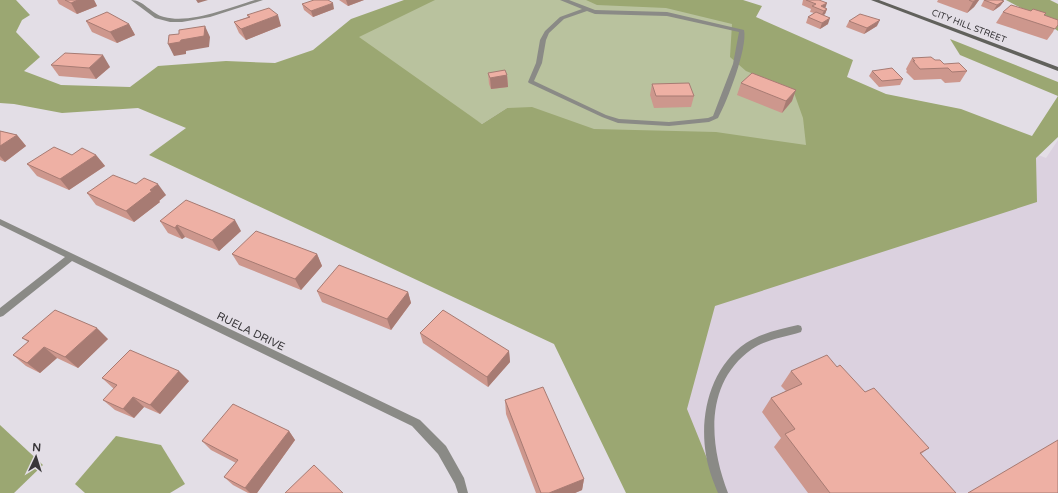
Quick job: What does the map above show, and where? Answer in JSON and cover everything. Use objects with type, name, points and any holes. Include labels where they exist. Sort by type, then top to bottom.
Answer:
[{"type":"street","points":[[134,0],[159,18],[176,20],[195,20],[260,0]]},
{"type":"street","points":[[563,0],[579,4],[584,10],[607,13],[667,14],[742,31],[741,46],[736,63],[716,117],[709,120],[669,124],[618,121],[531,82],[539,63],[543,40],[547,32],[562,18],[584,10]]},
{"type":"street","name":"CITY HILL STREET","points":[[874,0],[1058,69]]},
{"type":"street","name":"RUELA DRIVE","points":[[0,222],[71,258],[416,423],[442,450],[460,482],[463,493]]},
{"type":"street","points":[[0,313],[71,258]]},
{"type":"street","points":[[723,493],[718,483],[709,453],[708,431],[710,410],[720,381],[734,359],[750,346],[774,335],[798,329]]},
{"type":"shaded area","points":[[853,82],[1046,158],[1058,140],[1058,493],[670,493],[664,321]]},
{"type":"green space","points":[[0,0],[16,0],[30,15],[22,20],[16,32],[40,57],[24,71],[61,85],[130,87],[158,66],[226,61],[275,63],[313,50],[351,19],[404,0],[435,0],[359,37],[482,124],[507,108],[532,107],[594,129],[716,132],[806,145],[803,118],[793,90],[746,71],[730,57],[732,24],[666,8],[597,5],[586,0],[743,0],[762,6],[756,17],[853,60],[847,77],[886,94],[961,109],[1032,136],[1058,96],[1058,137],[1036,158],[1037,202],[715,306],[687,409],[721,493],[626,493],[554,344],[149,155],[186,128],[138,108],[62,113],[14,104],[0,103]]},
{"type":"green space","points":[[421,0],[659,0],[737,17],[828,113],[804,150],[592,134],[507,108],[482,124],[346,40]]},
{"type":"green space","points":[[1006,0],[1050,0],[1058,4],[1058,31],[1034,15]]},
{"type":"green space","points":[[950,39],[1058,82],[1058,96],[960,55]]},
{"type":"green space","points":[[0,425],[43,465],[14,493],[0,493]]},
{"type":"green space","points":[[116,436],[161,445],[185,484],[170,493],[85,493],[75,484]]},
{"type":"building","points":[[65,0],[78,0],[71,3]]},
{"type":"building","points":[[314,0],[328,0],[333,3],[311,11],[302,4]]},
{"type":"building","points":[[806,0],[819,0],[827,3],[821,6],[827,9],[824,11],[812,6],[816,4]]},
{"type":"building","points":[[984,0],[1001,0],[1004,1],[997,5]]},
{"type":"building","points":[[1011,5],[1031,11],[1033,9],[1046,13],[1044,15],[1058,20],[1058,25],[1055,29],[1003,12]]},
{"type":"building","points":[[269,8],[278,15],[241,29],[234,22],[250,17],[247,15]]},
{"type":"building","points":[[107,12],[129,24],[110,32],[86,21]]},
{"type":"building","points":[[816,12],[830,18],[822,23],[808,17]]},
{"type":"building","points":[[860,14],[880,20],[867,28],[849,21]]},
{"type":"building","points":[[205,26],[204,36],[168,44],[169,35],[179,34],[179,30]]},
{"type":"building","points":[[65,53],[103,55],[89,68],[51,65]]},
{"type":"building","points":[[931,57],[935,60],[940,60],[944,64],[959,63],[967,71],[952,72],[948,68],[920,69],[912,58]]},
{"type":"building","points":[[892,68],[903,79],[882,81],[872,71]]},
{"type":"building","points":[[505,70],[507,75],[490,78],[488,73]]},
{"type":"building","points":[[752,73],[796,90],[786,101],[741,83]]},
{"type":"building","points":[[689,83],[694,96],[656,96],[652,84]]},
{"type":"building","points":[[0,131],[17,135],[0,146]]},
{"type":"building","points":[[54,147],[72,155],[82,148],[96,155],[60,179],[27,164]]},
{"type":"building","points":[[113,175],[136,184],[144,178],[158,184],[150,190],[152,191],[126,211],[87,193]]},
{"type":"building","points":[[186,200],[235,220],[212,240],[177,225],[175,228],[160,221]]},
{"type":"building","points":[[256,231],[317,254],[295,279],[232,254]]},
{"type":"building","points":[[339,265],[408,292],[387,319],[317,291]]},
{"type":"building","points":[[55,310],[97,328],[65,357],[44,347],[27,363],[13,355],[29,341],[22,338]]},
{"type":"building","points":[[443,310],[509,351],[487,377],[420,333]]},
{"type":"building","points":[[130,350],[179,371],[150,405],[133,397],[123,409],[103,400],[117,385],[102,378]]},
{"type":"building","points":[[827,355],[837,367],[840,365],[865,392],[874,388],[929,448],[920,453],[956,493],[830,493],[785,434],[795,429],[771,398],[802,384],[791,371]]},
{"type":"building","points":[[543,387],[584,479],[549,493],[541,493],[505,400]]},
{"type":"building","points":[[233,404],[289,431],[245,488],[224,477],[238,460],[202,441]]},
{"type":"building","points":[[1058,440],[1058,493],[968,493]]},
{"type":"building","points":[[314,465],[343,493],[285,493]]}]
